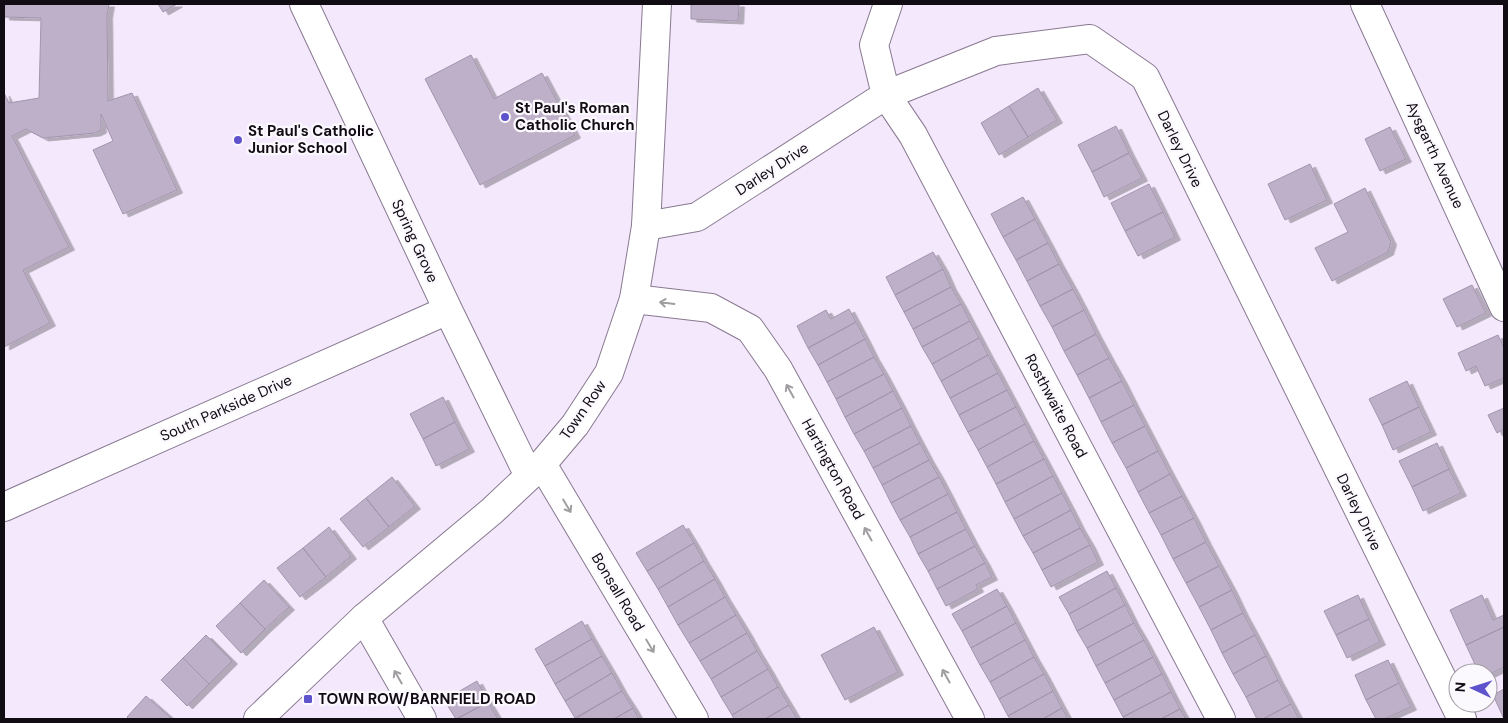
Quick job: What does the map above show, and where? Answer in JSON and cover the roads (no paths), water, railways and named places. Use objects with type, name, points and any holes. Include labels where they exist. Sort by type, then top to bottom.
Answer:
[{"type":"street","name":"Spring Grove","points":[[304,4],[448,310],[536,470]]},
{"type":"street","name":"Town Row","points":[[258,719],[364,618],[492,511],[536,470],[575,425],[609,373],[634,299],[646,226],[657,4]]},
{"type":"street","points":[[886,95],[874,45],[888,4]]},
{"type":"street","name":"Aysgarth Avenue","points":[[1365,4],[1504,307]]},
{"type":"street","name":"Darley Drive","points":[[646,226],[698,217],[886,95],[996,51],[1090,39],[1145,77],[1462,719]]},
{"type":"street","name":"Rosthwaite Road","points":[[886,95],[913,135],[1221,719]]},
{"type":"street","name":"Hartington Road","points":[[634,299],[711,308],[750,329],[778,369],[970,719]]},
{"type":"street","name":"South Parkside Drive","points":[[4,507],[448,310]]},
{"type":"street","name":"Bonsall Road","points":[[536,470],[694,719]]},
{"type":"street","points":[[364,618],[422,719]]},
{"type":"place","name":"St Paul's Roman Catholic Church","points":[[505,117]]},
{"type":"place","name":"St Paul's Catholic Junior School","points":[[238,140]]},
{"type":"place","name":"TOWN ROW/BARNFIELD ROAD","points":[[308,699]]}]
